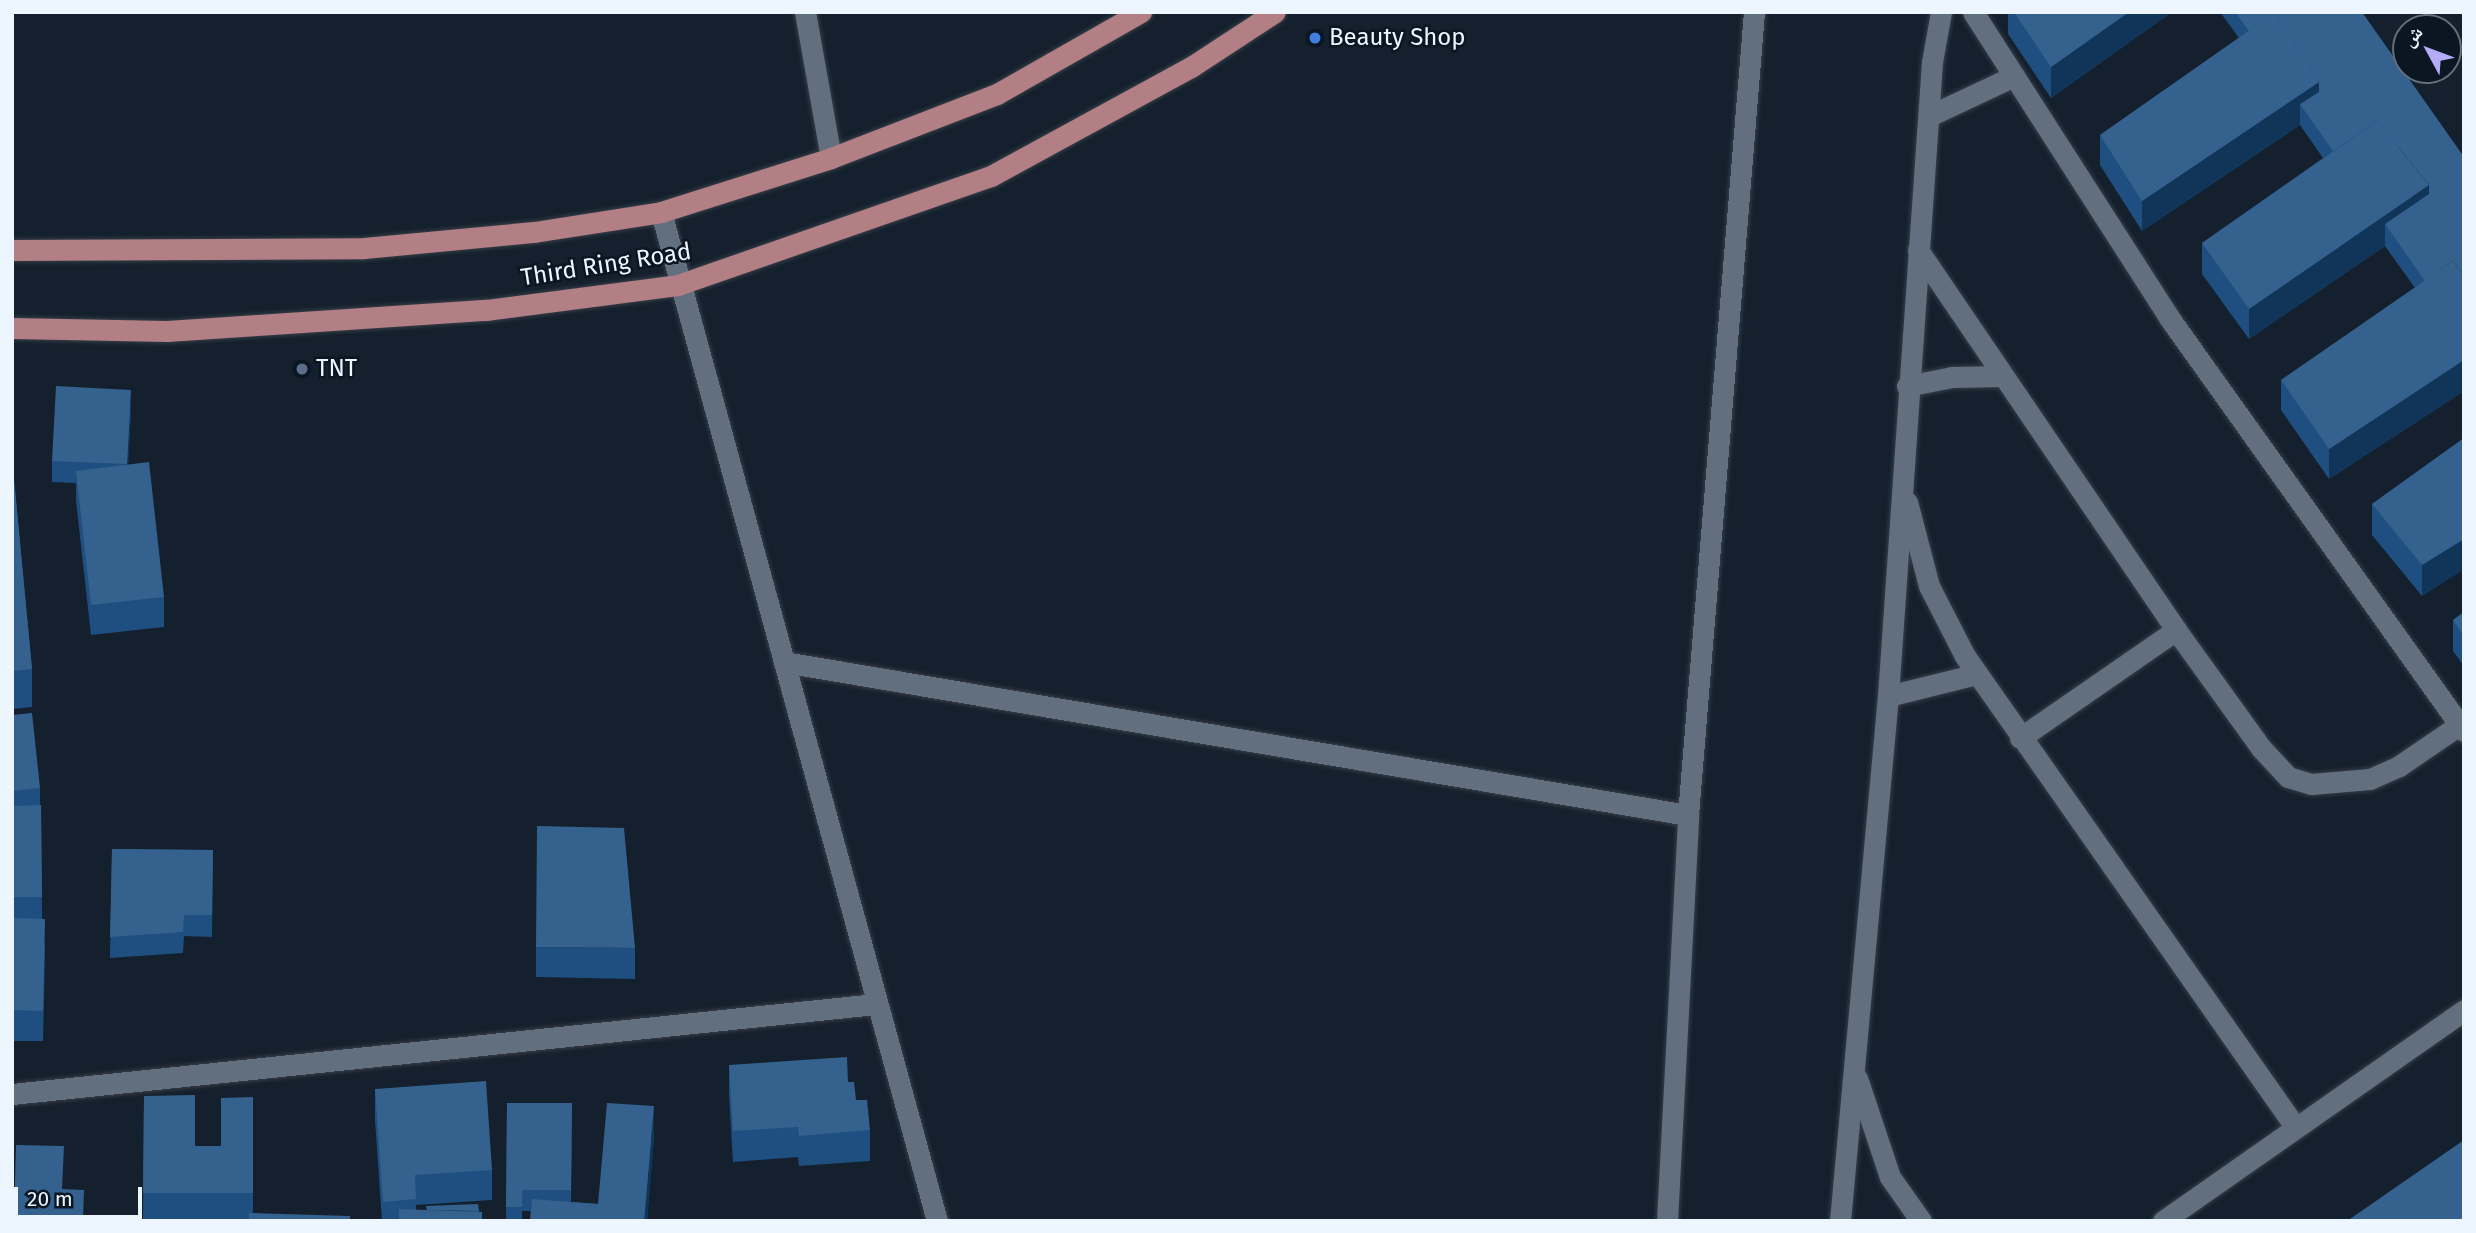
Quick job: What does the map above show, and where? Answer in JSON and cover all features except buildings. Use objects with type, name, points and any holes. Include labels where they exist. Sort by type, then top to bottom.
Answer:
[{"type":"main road","name":"Third Ring Road","points":[[12,250],[364,248],[534,232],[662,212],[831,158],[997,94],[1141,12]]},
{"type":"main road","name":"Third Ring Road","points":[[12,328],[167,331],[472,311],[678,285],[992,176],[1191,67],[1275,12]]},
{"type":"street","points":[[806,12],[831,158]]},
{"type":"street","points":[[1667,1221],[1688,815],[1754,12]]},
{"type":"street","points":[[1840,1221],[1888,696],[1907,386],[1929,116],[1941,12]]},
{"type":"street","points":[[1918,250],[2176,630],[2261,748],[2288,777],[2320,784],[2370,779],[2399,766],[2461,728],[2170,319],[1973,12]]},
{"type":"street","points":[[1929,116],[2014,76]]},
{"type":"street","points":[[662,212],[678,285],[937,1221]]},
{"type":"street","points":[[1907,386],[1952,377],[2003,376]]},
{"type":"street","points":[[1901,469],[1929,586],[1977,674],[2296,1128]]},
{"type":"street","points":[[2020,738],[2176,630]]},
{"type":"street","points":[[784,662],[1688,815]]},
{"type":"street","points":[[1888,696],[1977,674]]},
{"type":"street","points":[[12,1094],[876,1004]]},
{"type":"street","points":[[2163,1221],[2464,1010]]},
{"type":"street","points":[[1853,1062],[1882,1159],[1921,1221]]},
{"type":"place","name":"Beauty Shop","points":[[1315,38]]},
{"type":"place","name":"TNT","points":[[302,369]]}]
